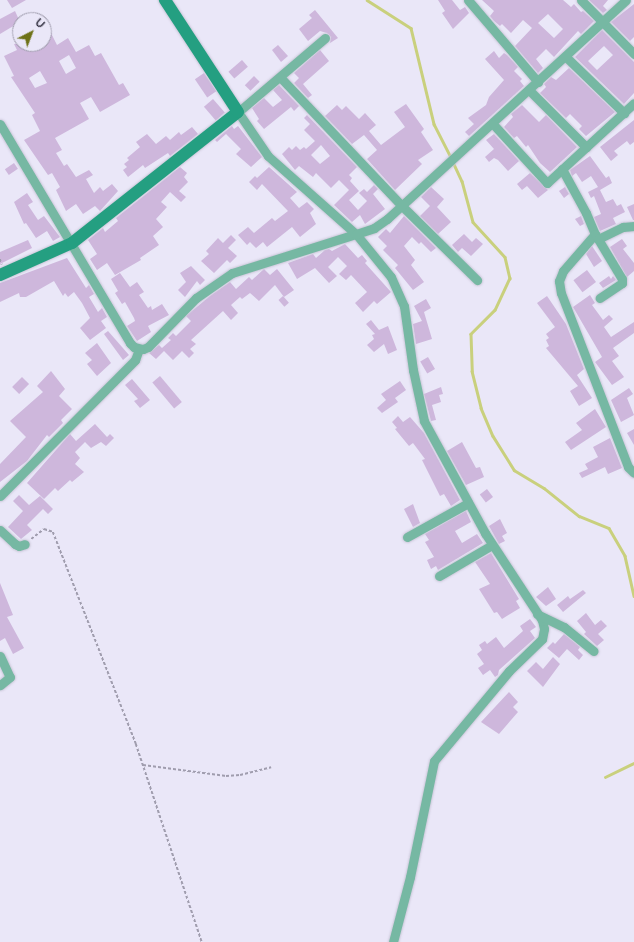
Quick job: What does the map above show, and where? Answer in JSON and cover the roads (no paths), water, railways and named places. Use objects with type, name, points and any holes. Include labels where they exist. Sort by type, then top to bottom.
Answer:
[{"type":"street","points":[[165,0],[238,112],[274,161],[356,234],[399,289],[421,411],[437,448],[492,545],[544,625],[544,634]]},
{"type":"street","points":[[468,0],[538,82]]},
{"type":"street","points":[[581,0],[634,54]]},
{"type":"street","points":[[0,124],[130,343],[139,349],[148,347],[191,302],[232,273],[374,228],[454,156],[493,124],[626,0]]},
{"type":"street","points":[[8,272],[72,243],[238,112],[325,38]]},
{"type":"street","points":[[566,57],[624,113]]},
{"type":"street","points":[[280,77],[401,205],[477,280]]},
{"type":"street","points":[[529,90],[586,147]]},
{"type":"street","points":[[493,124],[545,181],[551,180],[634,103]]},
{"type":"street","points":[[562,169],[586,213],[596,237],[622,279],[622,283],[600,298]]},
{"type":"street","points":[[634,226],[623,227],[596,237],[563,271],[559,280],[561,293],[628,467],[634,473]]},
{"type":"street","points":[[0,496],[135,360],[139,349]]},
{"type":"street","points":[[407,537],[468,503]]},
{"type":"street","points":[[0,530],[19,546],[25,544]]},
{"type":"street","points":[[439,576],[492,545]]},
{"type":"street","points":[[537,614],[558,624],[594,650]]},
{"type":"street","points":[[393,942],[410,877],[434,761],[544,634],[558,624]]},
{"type":"street","points":[[0,656],[10,676],[0,685]]},
{"type":"waterway","points":[[367,0],[411,28],[434,124],[451,158]]},
{"type":"waterway","points":[[453,162],[462,181],[473,222],[505,257],[510,278],[495,310],[471,334],[472,371],[481,408],[493,436],[514,470],[544,488],[579,516],[609,528],[625,556],[634,596]]},
{"type":"waterway","points":[[605,777],[634,763]]}]
